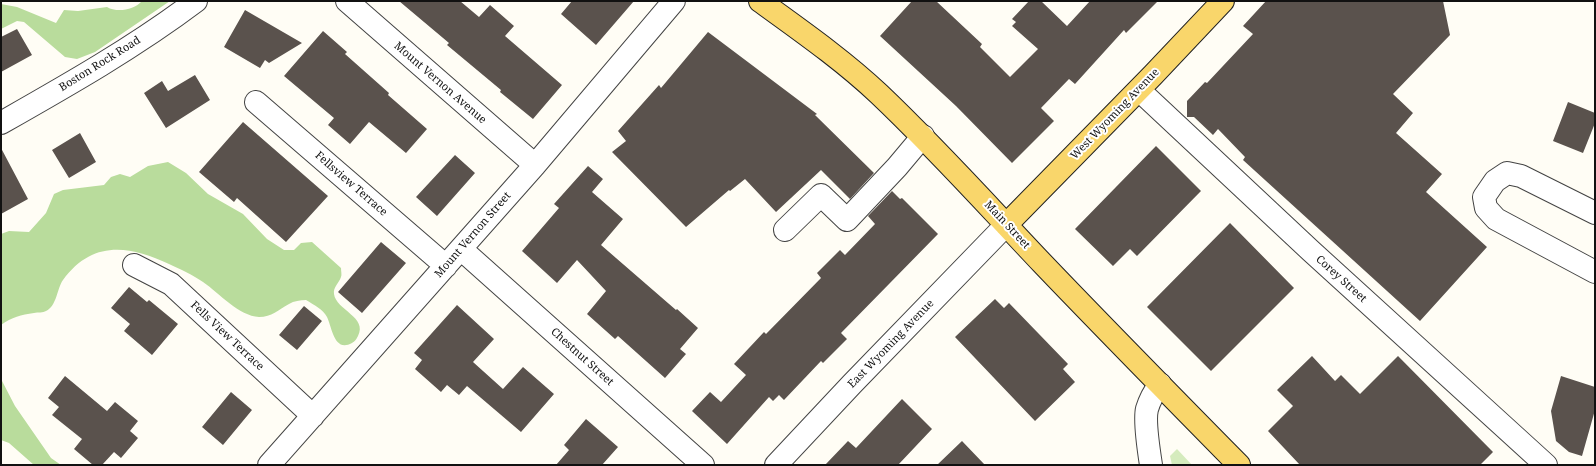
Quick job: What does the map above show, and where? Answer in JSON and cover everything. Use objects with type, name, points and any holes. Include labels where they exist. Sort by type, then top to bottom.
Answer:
[{"type":"main road","name":"Main Street","points":[[760,1],[878,93],[959,173],[1006,225],[1239,465]]},
{"type":"main road","name":"West Wyoming Avenue","points":[[1006,225],[1139,90],[1223,1]]},
{"type":"street","name":"Boston Rock Road","points":[[1,123],[96,69],[177,16],[196,1]]},
{"type":"street","name":"Mount Vernon Avenue","points":[[347,1],[535,165]]},
{"type":"street","name":"Mount Vernon Street","points":[[269,465],[535,165],[674,1]]},
{"type":"street","name":"Corey Street","points":[[1139,90],[1311,251],[1546,465]]},
{"type":"street","name":"Fellsview Terrace","points":[[256,102],[446,266]]},
{"type":"street","points":[[785,230],[821,195],[847,220],[897,167],[922,136]]},
{"type":"street","points":[[1595,213],[1521,176],[1507,173],[1495,181],[1484,197],[1486,208],[1496,219],[1595,272]]},
{"type":"street","name":"East Wyoming Avenue","points":[[776,465],[1006,225]]},
{"type":"street","name":"Chestnut Street","points":[[460,249],[703,465]]},
{"type":"street","name":"Fells View Terrace","points":[[134,265],[171,284],[313,416]]},
{"type":"street","points":[[1151,465],[1148,446],[1146,411],[1152,395],[1160,384]]},
{"type":"green space","points":[[142,1],[170,1],[95,52],[77,59],[65,57],[24,22],[17,21],[1,29],[1,4],[17,7],[56,23],[64,10],[78,11],[107,7],[116,10],[125,10],[135,7]]},
{"type":"green space","points":[[168,162],[186,173],[208,194],[243,214],[267,239],[284,250],[294,250],[301,243],[312,242],[341,268],[341,276],[335,287],[334,294],[340,305],[359,324],[360,329],[355,340],[346,345],[341,345],[337,342],[325,314],[318,307],[306,300],[293,302],[268,316],[252,316],[244,313],[203,282],[186,272],[154,258],[126,250],[99,252],[86,258],[74,267],[63,280],[55,301],[50,309],[43,312],[17,317],[1,325],[1,234],[9,231],[29,232],[46,213],[54,194],[63,190],[104,185],[111,177],[120,174],[130,177],[148,166]]},
{"type":"green space","points":[[1,379],[15,406],[51,458],[61,465],[34,465],[9,443],[1,440]]},
{"type":"green space","points":[[1177,449],[1192,465],[1172,465],[1170,456]]},
{"type":"building","points":[[399,1],[460,1],[479,17],[490,5],[514,26],[505,36],[562,85],[533,119],[500,92],[501,90],[447,45],[449,43]]},
{"type":"building","points":[[572,1],[634,1],[596,45],[561,14]]},
{"type":"building","points":[[912,1],[936,1],[982,44],[980,47],[1010,77],[1038,49],[1012,26],[1016,22],[1012,19],[1029,1],[1041,1],[1067,26],[1090,1],[1158,1],[1126,33],[1124,30],[1075,84],[1069,79],[1041,108],[1054,121],[1012,163],[956,106],[880,36]]},
{"type":"building","points":[[1266,1],[1443,1],[1450,35],[1393,94],[1413,113],[1396,133],[1442,174],[1426,192],[1487,247],[1420,321],[1243,160],[1245,157],[1218,129],[1213,135],[1194,117],[1187,117],[1187,101],[1205,82],[1207,83],[1253,34],[1243,26]]},
{"type":"building","points":[[245,10],[302,43],[269,63],[265,60],[260,68],[224,47]]},
{"type":"building","points":[[17,29],[32,55],[1,72],[1,37]]},
{"type":"building","points":[[323,31],[347,52],[345,54],[389,93],[388,95],[427,129],[406,153],[369,122],[350,144],[328,125],[334,118],[284,76]]},
{"type":"building","points":[[708,32],[817,114],[815,115],[874,173],[850,199],[821,170],[776,212],[745,179],[730,191],[729,190],[686,227],[612,152],[626,141],[618,131],[659,85],[661,88]]},
{"type":"building","points":[[195,75],[210,100],[166,128],[144,93],[162,81],[168,91]]},
{"type":"building","points":[[1568,102],[1595,113],[1595,123],[1583,153],[1553,141]]},
{"type":"building","points":[[243,122],[328,196],[286,242],[237,198],[234,202],[199,172]]},
{"type":"building","points":[[80,133],[96,162],[69,178],[52,150]]},
{"type":"building","points":[[1156,146],[1201,191],[1137,256],[1130,249],[1113,266],[1075,229]]},
{"type":"building","points":[[1,148],[28,199],[1,214]]},
{"type":"building","points":[[455,155],[475,173],[437,216],[416,197]]},
{"type":"building","points":[[588,166],[603,179],[592,192],[623,219],[601,245],[698,328],[680,349],[686,354],[665,378],[618,336],[615,339],[587,314],[606,291],[577,260],[557,283],[522,251],[559,208],[554,204]]},
{"type":"building","points":[[892,191],[900,199],[902,198],[938,234],[841,333],[847,339],[823,363],[821,361],[784,400],[779,395],[773,401],[769,397],[727,444],[692,411],[710,392],[721,402],[746,375],[734,364],[764,332],[766,334],[821,278],[817,273],[840,250],[845,255],[875,224],[868,216]]},
{"type":"building","points":[[1230,223],[1294,288],[1211,371],[1147,307]]},
{"type":"building","points":[[381,242],[406,263],[362,313],[338,292]]},
{"type":"building","points":[[129,287],[147,302],[149,300],[178,324],[152,355],[124,331],[130,324],[111,308]]},
{"type":"building","points":[[995,299],[1004,308],[1009,303],[1068,364],[1063,369],[1075,382],[1035,421],[955,337]]},
{"type":"building","points":[[457,305],[494,339],[473,362],[503,389],[523,367],[554,394],[521,432],[467,386],[459,395],[447,385],[441,392],[415,369],[422,360],[414,353]]},
{"type":"building","points":[[304,306],[322,321],[297,350],[279,335]]},
{"type":"building","points":[[1312,356],[1335,381],[1341,375],[1360,394],[1398,356],[1493,452],[1480,465],[1300,465],[1268,431],[1293,406],[1277,390]]},
{"type":"building","points":[[65,376],[107,411],[115,402],[138,421],[130,431],[138,438],[121,458],[114,452],[102,465],[93,465],[74,449],[82,439],[52,415],[59,407],[48,398]]},
{"type":"building","points":[[1561,376],[1595,387],[1595,410],[1582,456],[1569,452],[1556,441],[1551,411]]},
{"type":"building","points":[[231,392],[252,410],[223,445],[202,427]]},
{"type":"building","points":[[902,399],[932,429],[898,465],[825,465],[848,441],[856,448]]},
{"type":"building","points":[[586,419],[618,447],[602,465],[556,465],[569,450],[564,445]]},
{"type":"building","points":[[962,441],[985,465],[937,465]]}]
